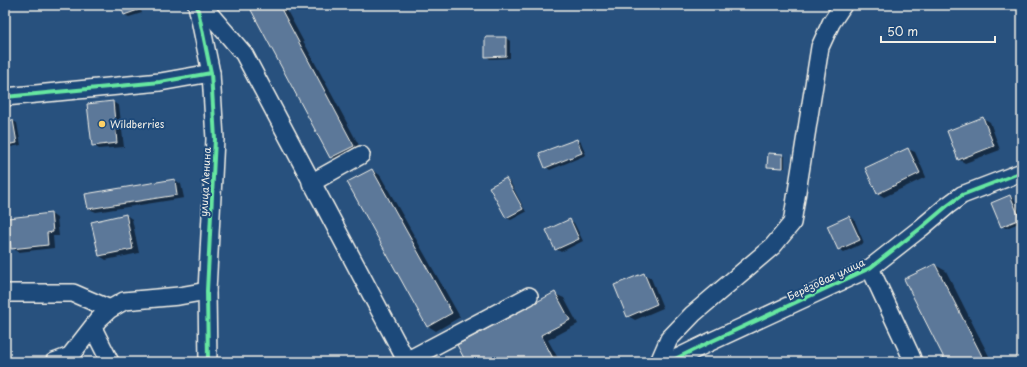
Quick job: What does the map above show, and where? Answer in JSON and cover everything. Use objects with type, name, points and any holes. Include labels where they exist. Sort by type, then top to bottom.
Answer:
[{"type":"street","name":"улица Ленина","points":[[197,5],[211,73],[216,139],[207,291],[208,362]]},
{"type":"street","points":[[202,5],[244,54],[406,361],[529,296]]},
{"type":"street","points":[[659,362],[669,339],[693,314],[773,246],[792,223],[820,47],[831,23],[842,5]]},
{"type":"street","points":[[5,97],[160,82],[211,73]]},
{"type":"street","points":[[311,183],[361,155]]},
{"type":"street","name":"Берёзовая улица","points":[[669,362],[870,268],[962,195],[1022,172]]},
{"type":"street","points":[[870,268],[913,362]]},
{"type":"street","points":[[54,362],[70,356],[98,320],[110,309],[124,302],[179,296],[207,291]]},
{"type":"street","points":[[9,293],[74,293],[110,309]]},
{"type":"street","points":[[93,328],[110,362]]},
{"type":"building","points":[[120,5],[136,5],[138,10],[124,15]]},
{"type":"building","points":[[260,5],[279,5],[354,146],[330,158],[251,10]]},
{"type":"building","points":[[485,37],[506,37],[506,56],[485,57]]},
{"type":"building","name":"Wildberries","points":[[113,101],[117,143],[92,146],[87,104]]},
{"type":"building","points":[[983,117],[994,146],[958,160],[947,131]]},
{"type":"building","points":[[13,120],[17,143],[5,145],[5,121]]},
{"type":"building","points":[[577,139],[582,153],[545,168],[539,153]]},
{"type":"building","points":[[908,148],[920,173],[877,194],[865,168]]},
{"type":"building","points":[[768,153],[783,154],[783,168],[767,167]]},
{"type":"building","points":[[372,169],[452,313],[427,327],[347,182]]},
{"type":"building","points":[[506,178],[523,209],[506,218],[489,187]]},
{"type":"building","points":[[175,179],[177,195],[88,209],[85,194]]},
{"type":"building","points":[[1010,195],[1020,219],[1001,227],[991,203]]},
{"type":"building","points":[[51,213],[53,232],[47,233],[48,245],[11,249],[8,218]]},
{"type":"building","points":[[126,214],[133,249],[99,256],[91,222]]},
{"type":"building","points":[[849,216],[860,240],[838,250],[827,226]]},
{"type":"building","points":[[570,219],[579,239],[555,250],[546,230]]},
{"type":"building","points":[[935,264],[985,362],[946,362],[904,279]]},
{"type":"building","points":[[644,273],[657,304],[627,317],[614,285]]},
{"type":"building","points":[[555,292],[570,320],[541,335],[555,362],[466,362],[457,345]]},
{"type":"cycle path","points":[[197,5],[211,73],[215,139],[207,291],[208,362]]},
{"type":"cycle path","points":[[5,97],[160,82],[211,73]]},
{"type":"cycle path","points":[[669,362],[870,268],[962,195],[1022,172]]},
{"type":"place","name":"Wildberries","points":[[102,124]]}]
